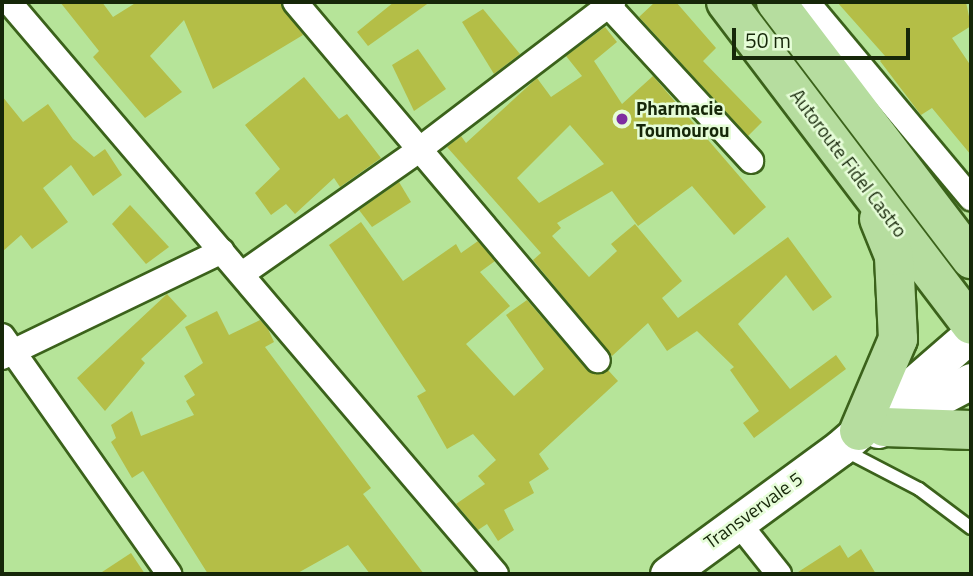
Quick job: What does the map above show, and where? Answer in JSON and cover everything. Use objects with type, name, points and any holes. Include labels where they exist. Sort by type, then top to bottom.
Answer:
[{"type":"highway","name":"Autoroute Fidel Castro","points":[[726,2],[971,325]]},
{"type":"highway","name":"Autoroute Fidel Castro","points":[[776,2],[971,259]]},
{"type":"highway","points":[[865,185],[894,256],[900,302],[890,365],[861,436],[971,430]]},
{"type":"main road","name":"Transvervale 5","points":[[861,436],[971,334]]},
{"type":"main road","name":"Transvervale 5","points":[[668,574],[736,520],[861,436],[971,381]]},
{"type":"street","points":[[9,2],[496,574]]},
{"type":"street","points":[[295,2],[416,152],[598,360]]},
{"type":"street","points":[[807,2],[971,198]]},
{"type":"street","points":[[242,274],[416,152],[609,3],[751,161]]},
{"type":"street","points":[[169,574],[5,349],[222,251]]},
{"type":"street","points":[[736,520],[779,574]]},
{"type":"lane","points":[[861,436],[919,489],[971,528]]},
{"type":"building","points":[[60,2],[102,2],[113,17],[137,2],[281,2],[303,35],[213,89],[184,20],[150,56],[182,92],[145,118],[93,57],[99,51]]},
{"type":"building","points":[[394,2],[430,2],[368,46],[357,32]]},
{"type":"building","points":[[655,2],[676,2],[716,48],[703,61],[762,122],[748,136],[639,17]]},
{"type":"building","points":[[837,2],[966,2],[971,26],[952,38],[971,66],[971,155],[932,108],[921,115],[880,61],[885,56]]},
{"type":"building","points":[[483,9],[520,54],[494,74],[462,22]]},
{"type":"building","points":[[605,27],[617,42],[594,61],[622,104],[653,76],[766,207],[734,235],[692,186],[638,226],[612,191],[557,223],[561,228],[552,236],[589,277],[617,251],[611,244],[635,224],[682,281],[662,298],[678,318],[788,237],[832,297],[813,311],[786,275],[738,324],[790,389],[836,355],[846,369],[754,438],[743,423],[759,411],[730,370],[734,367],[697,331],[667,351],[648,323],[612,356],[533,260],[541,253],[447,147],[461,136],[466,143],[537,78],[551,97],[582,76],[566,56]],"holes":[[[570,125],[604,164],[539,203],[517,178]]]},
{"type":"building","points":[[418,49],[446,89],[414,111],[392,65]]},
{"type":"building","points":[[304,77],[339,119],[347,114],[381,158],[340,187],[334,178],[295,214],[286,204],[271,215],[255,193],[280,169],[245,125]]},
{"type":"building","points":[[2,96],[23,122],[48,104],[73,139],[94,157],[105,149],[122,175],[93,196],[71,165],[43,188],[68,222],[32,249],[21,235],[2,252]]},
{"type":"building","points":[[399,182],[411,202],[372,227],[359,210]]},
{"type":"building","points":[[130,205],[169,247],[146,264],[112,224]]},
{"type":"building","points":[[361,222],[403,281],[456,244],[461,253],[478,241],[495,261],[480,272],[510,306],[466,344],[514,396],[544,369],[506,315],[527,300],[587,370],[608,370],[618,381],[539,454],[549,469],[529,482],[534,493],[504,510],[514,530],[498,541],[487,524],[478,530],[456,504],[485,484],[478,476],[496,460],[473,434],[447,449],[417,396],[426,391],[329,245]]},
{"type":"building","points":[[167,294],[187,316],[141,359],[145,363],[105,411],[77,378]]},
{"type":"building","points":[[217,311],[229,335],[260,320],[268,329],[274,342],[265,347],[371,488],[363,494],[424,574],[370,574],[348,545],[296,574],[208,574],[143,471],[132,478],[111,442],[116,438],[111,425],[132,411],[141,436],[194,415],[186,401],[195,395],[184,376],[203,363],[185,327]]},
{"type":"building","points":[[840,545],[848,558],[861,549],[876,574],[795,574]]},
{"type":"building","points":[[131,553],[145,574],[99,574]]},
{"type":"place","name":"Pharmacie Toumourou","points":[[622,119]]}]
